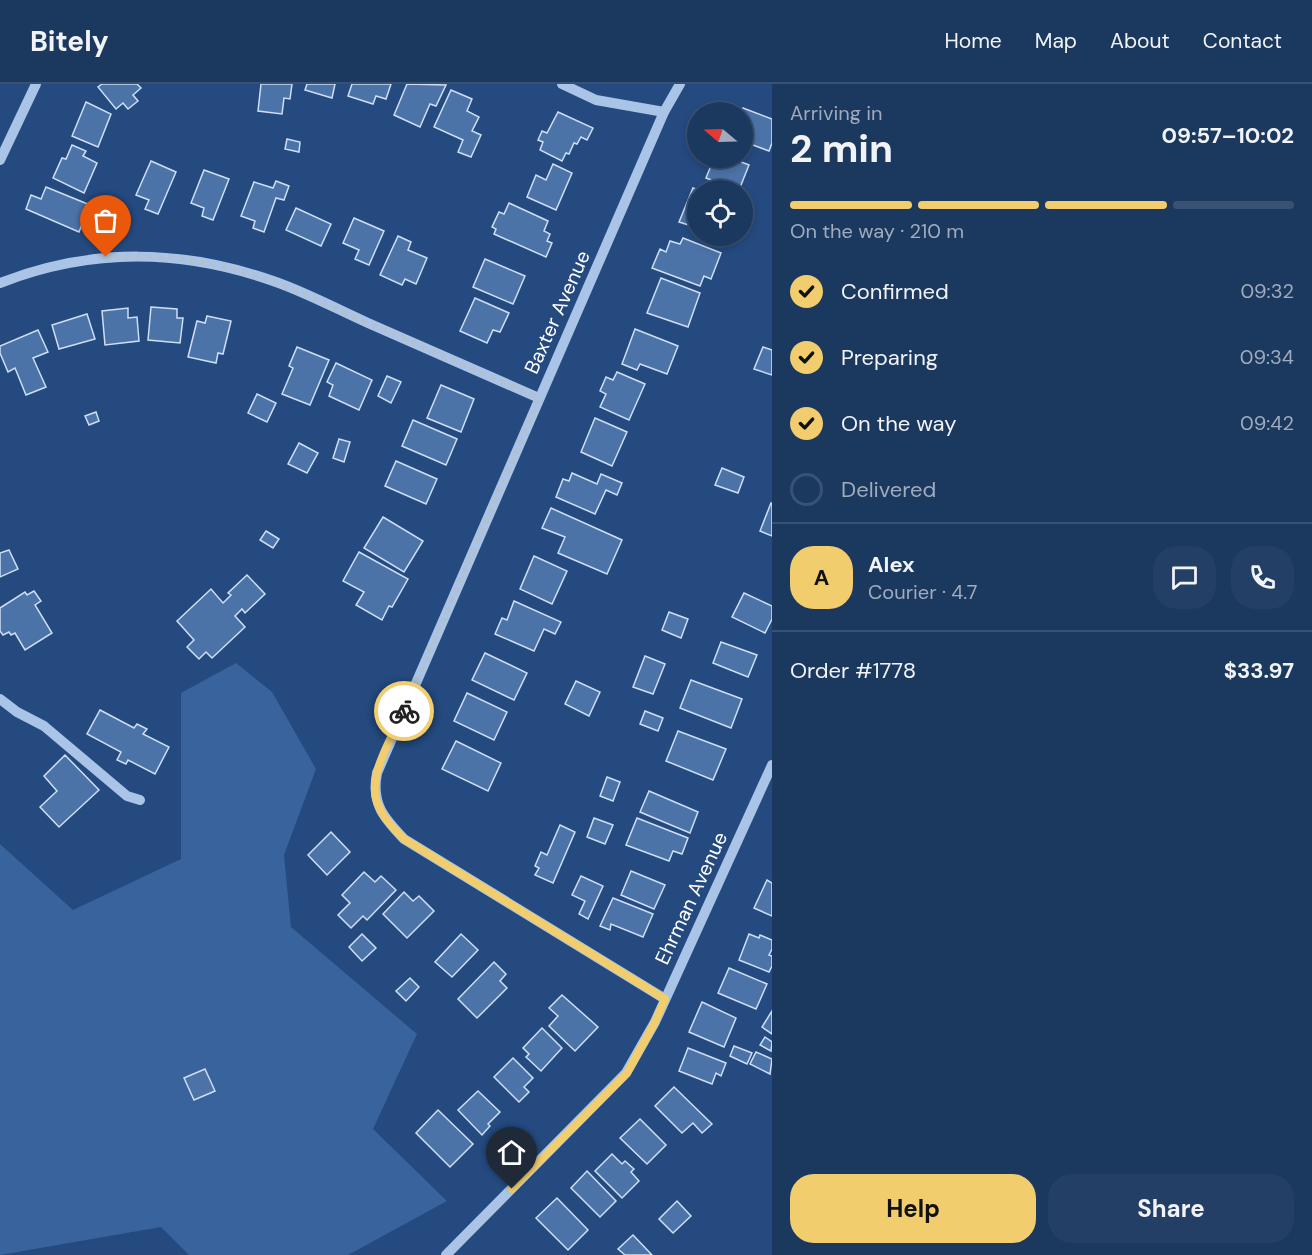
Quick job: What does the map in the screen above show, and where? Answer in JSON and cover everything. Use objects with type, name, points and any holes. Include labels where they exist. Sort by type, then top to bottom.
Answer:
[{"type":"street","points":[[0,160],[36,84]]},
{"type":"street","points":[[562,84],[596,100],[664,112]]},
{"type":"street","name":"Baxter Avenue","points":[[665,999],[404,839],[388,823],[377,803],[374,788],[377,773],[539,398],[664,112],[680,84]]},
{"type":"street","points":[[0,283],[66,263],[106,257],[167,257],[228,267],[278,283],[539,398]]},
{"type":"street","points":[[0,699],[17,712],[44,726],[128,796],[140,800]]},
{"type":"street","name":"Ehrman Avenue","points":[[446,1255],[627,1073],[655,1022],[772,765]]},
{"type":"shaded area","points":[[236,663],[272,692],[316,769],[284,855],[291,927],[417,1034],[373,1129],[447,1201],[348,1255],[189,1255],[161,1227],[0,1255],[0,844],[73,910],[181,859],[181,693]]},
{"type":"building","points":[[102,84],[137,84],[141,88],[133,95],[138,101],[128,109],[123,103],[116,109],[98,87]]},
{"type":"building","points":[[261,84],[292,84],[290,99],[284,98],[282,114],[258,111]]},
{"type":"building","points":[[307,84],[335,84],[332,98],[305,90]]},
{"type":"building","points":[[352,84],[391,84],[386,99],[376,96],[373,104],[348,96]]},
{"type":"building","points":[[407,84],[446,85],[436,106],[430,104],[420,127],[394,115]]},
{"type":"building","points":[[451,90],[472,99],[467,111],[479,117],[472,131],[481,135],[471,157],[458,152],[463,140],[434,127]]},
{"type":"building","points":[[86,102],[111,114],[98,147],[72,136]]},
{"type":"building","points":[[558,112],[593,128],[587,140],[581,137],[577,144],[574,143],[569,154],[566,153],[562,161],[540,150],[543,142],[538,140],[542,131],[547,133]]},
{"type":"building","points":[[753,112],[772,119],[772,143],[769,151],[753,145]]},
{"type":"building","points":[[287,139],[300,142],[299,152],[285,149]]},
{"type":"building","points":[[72,145],[86,151],[83,156],[97,163],[84,193],[53,178],[62,158],[66,159]]},
{"type":"building","points":[[151,161],[176,172],[158,214],[145,209],[149,200],[136,195]]},
{"type":"building","points":[[553,164],[572,173],[556,210],[527,197],[536,175],[546,180]]},
{"type":"building","points":[[710,168],[748,168],[743,180],[706,178]]},
{"type":"building","points":[[204,170],[229,179],[213,220],[202,216],[204,208],[191,203]]},
{"type":"building","points":[[276,181],[289,186],[284,200],[276,198],[264,232],[253,228],[255,221],[241,216],[254,182],[273,188]]},
{"type":"building","points":[[46,187],[90,205],[79,232],[26,209],[31,195],[41,199]]},
{"type":"building","points":[[509,203],[548,221],[544,231],[550,234],[547,241],[552,243],[546,257],[494,234],[496,229],[492,227],[499,212],[504,214]]},
{"type":"building","points":[[687,203],[687,225],[679,222]]},
{"type":"building","points":[[296,208],[331,224],[321,246],[286,230]]},
{"type":"building","points":[[354,218],[384,231],[369,265],[355,259],[359,250],[343,243]]},
{"type":"building","points":[[398,236],[411,242],[408,250],[427,258],[416,284],[405,279],[402,285],[380,275]]},
{"type":"building","points":[[683,238],[687,240],[687,246],[703,246],[721,253],[711,279],[704,276],[700,286],[652,268],[660,249],[666,252],[670,241],[680,244]]},
{"type":"building","points":[[485,259],[525,276],[513,304],[473,287]]},
{"type":"building","points":[[661,278],[700,293],[688,327],[647,313]]},
{"type":"building","points":[[475,298],[509,313],[500,332],[493,330],[487,343],[460,331]]},
{"type":"building","points":[[151,307],[177,309],[177,318],[183,318],[180,343],[148,340]]},
{"type":"building","points":[[128,308],[128,318],[137,317],[139,341],[105,345],[102,311]]},
{"type":"building","points":[[87,314],[95,339],[59,349],[52,325]]},
{"type":"building","points":[[207,316],[231,321],[223,354],[218,353],[216,363],[188,357],[197,321],[205,323]]},
{"type":"building","points":[[635,329],[678,346],[667,374],[640,364],[637,370],[622,364]]},
{"type":"building","points":[[38,330],[48,352],[33,358],[46,387],[26,395],[15,368],[8,372],[0,353],[0,346]]},
{"type":"building","points":[[297,347],[329,360],[310,405],[282,394],[293,368],[289,366]]},
{"type":"building","points":[[763,347],[772,350],[772,375],[754,369]]},
{"type":"building","points":[[336,363],[372,380],[359,410],[329,396],[333,385],[327,382]]},
{"type":"building","points":[[617,372],[645,384],[629,420],[600,407],[606,394],[600,391],[606,377],[613,380]]},
{"type":"building","points":[[387,376],[401,382],[391,403],[378,396]]},
{"type":"building","points":[[441,385],[474,399],[461,432],[427,418]]},
{"type":"building","points":[[257,394],[276,403],[267,422],[248,413]]},
{"type":"building","points":[[96,412],[99,421],[89,425],[85,416]]},
{"type":"building","points":[[595,418],[627,432],[612,466],[581,452]]},
{"type":"building","points":[[413,420],[457,439],[446,465],[402,446]]},
{"type":"building","points":[[339,439],[350,442],[344,462],[333,458]]},
{"type":"building","points":[[299,443],[318,453],[307,473],[288,464]]},
{"type":"building","points":[[396,461],[437,479],[426,504],[385,486]]},
{"type":"building","points":[[722,468],[744,477],[738,493],[715,485]]},
{"type":"building","points":[[572,473],[597,484],[601,474],[622,483],[617,495],[606,490],[595,514],[556,497],[563,479],[569,481]]},
{"type":"building","points":[[772,503],[772,536],[760,531]]},
{"type":"building","points":[[551,508],[622,540],[607,574],[558,553],[565,537],[542,528]]},
{"type":"building","points":[[383,517],[423,541],[404,572],[364,548]]},
{"type":"building","points":[[266,531],[279,539],[273,548],[260,540]]},
{"type":"building","points":[[9,550],[18,569],[0,577],[0,553]]},
{"type":"building","points":[[359,552],[408,579],[382,620],[356,605],[364,592],[343,581]]},
{"type":"building","points":[[534,556],[567,571],[552,604],[520,589]]},
{"type":"building","points":[[247,575],[265,594],[245,613],[242,609],[235,616],[245,627],[212,658],[206,652],[199,659],[187,647],[194,640],[177,621],[211,589],[223,603],[231,595],[228,593]]},
{"type":"building","points":[[34,591],[41,601],[35,605],[52,633],[25,650],[15,633],[11,635],[9,632],[3,635],[0,631],[0,608],[25,592],[27,595]]},
{"type":"building","points":[[744,593],[772,606],[772,619],[765,633],[732,617]]},
{"type":"building","points":[[514,601],[561,622],[555,634],[544,629],[534,651],[495,634],[502,618],[507,620]]},
{"type":"building","points":[[669,612],[688,619],[681,638],[662,630]]},
{"type":"building","points":[[721,642],[757,655],[748,677],[713,663]]},
{"type":"building","points":[[485,653],[527,673],[514,700],[472,680]]},
{"type":"building","points":[[645,656],[665,664],[653,694],[633,687]]},
{"type":"building","points":[[691,680],[742,699],[731,728],[680,708]]},
{"type":"building","points":[[576,681],[600,692],[589,716],[565,704]]},
{"type":"building","points":[[467,693],[507,712],[494,740],[454,721]]},
{"type":"building","points":[[100,710],[134,728],[137,724],[147,729],[143,734],[169,747],[155,774],[128,760],[126,764],[117,760],[121,752],[87,734]]},
{"type":"building","points":[[645,711],[663,718],[658,731],[640,724]]},
{"type":"building","points":[[678,731],[726,749],[713,780],[666,761]]},
{"type":"building","points":[[456,741],[501,763],[488,791],[442,769]]},
{"type":"building","points":[[65,755],[99,790],[59,827],[40,807],[57,791],[44,776]]},
{"type":"building","points":[[607,777],[620,782],[613,801],[600,796]]},
{"type":"building","points":[[649,791],[698,812],[690,833],[640,812]]},
{"type":"building","points":[[594,818],[613,825],[605,844],[587,837]]},
{"type":"building","points":[[637,818],[688,838],[682,854],[673,851],[669,861],[626,845]]},
{"type":"building","points":[[560,825],[575,832],[553,883],[535,875],[539,868],[535,866],[541,852],[547,855]]},
{"type":"building","points":[[331,832],[350,852],[327,875],[308,855]]},
{"type":"building","points":[[631,871],[665,885],[654,909],[621,895]]},
{"type":"building","points":[[364,872],[375,882],[381,876],[396,890],[367,920],[363,916],[351,928],[338,915],[350,903],[342,895]]},
{"type":"building","points":[[581,876],[603,886],[588,919],[579,914],[585,901],[572,895]]},
{"type":"building","points":[[767,880],[772,883],[772,916],[754,908]]},
{"type":"building","points":[[404,892],[413,901],[419,896],[434,911],[407,938],[383,914]]},
{"type":"building","points":[[613,898],[653,914],[643,937],[611,924],[610,930],[600,926]]},
{"type":"building","points":[[362,934],[376,948],[362,961],[349,947]]},
{"type":"building","points":[[461,934],[478,950],[452,977],[435,962]]},
{"type":"building","points":[[749,934],[759,938],[760,935],[772,940],[769,955],[772,956],[772,966],[769,972],[739,960]]},
{"type":"building","points":[[494,962],[506,974],[500,981],[507,988],[477,1018],[458,999]]},
{"type":"building","points":[[729,968],[767,984],[756,1009],[718,993]]},
{"type":"building","points":[[410,978],[419,987],[406,1001],[396,991]]},
{"type":"building","points":[[562,995],[598,1027],[575,1051],[549,1026],[558,1016],[549,1008]]},
{"type":"building","points":[[702,1002],[736,1018],[724,1047],[689,1032]]},
{"type":"building","points":[[772,1011],[772,1034],[762,1027]]},
{"type":"building","points":[[542,1028],[562,1048],[541,1071],[526,1057],[529,1054],[523,1048]]},
{"type":"building","points":[[765,1037],[772,1042],[771,1051],[760,1045]]},
{"type":"building","points":[[734,1046],[752,1053],[747,1064],[730,1056]]},
{"type":"building","points":[[688,1048],[726,1063],[721,1076],[716,1073],[712,1084],[679,1071]]},
{"type":"building","points":[[756,1052],[772,1059],[770,1074],[750,1064]]},
{"type":"building","points":[[513,1058],[533,1078],[524,1087],[529,1092],[519,1102],[494,1077]]},
{"type":"building","points":[[205,1069],[215,1091],[194,1100],[184,1078]]},
{"type":"building","points":[[674,1087],[712,1124],[702,1133],[693,1123],[682,1133],[655,1106]]},
{"type":"building","points":[[478,1091],[500,1112],[488,1124],[490,1126],[482,1135],[458,1110]]},
{"type":"building","points":[[438,1110],[473,1144],[450,1167],[416,1133]]},
{"type":"building","points":[[640,1119],[666,1145],[647,1164],[620,1138]]},
{"type":"building","points":[[612,1154],[622,1164],[625,1161],[634,1169],[631,1172],[639,1181],[622,1198],[595,1171]]},
{"type":"building","points":[[587,1171],[616,1201],[600,1217],[571,1188]]},
{"type":"building","points":[[557,1198],[588,1230],[568,1250],[536,1218]]},
{"type":"building","points":[[677,1201],[691,1216],[673,1233],[659,1219]]},
{"type":"building","points":[[633,1235],[652,1255],[625,1255],[618,1249]]},
{"type":"way so far","points":[[106,257],[177,258],[228,267],[278,283],[539,398],[404,711]]},
{"type":"route","points":[[404,711],[377,773],[374,788],[377,803],[388,823],[404,839],[665,999],[627,1073],[512,1189]]}]
